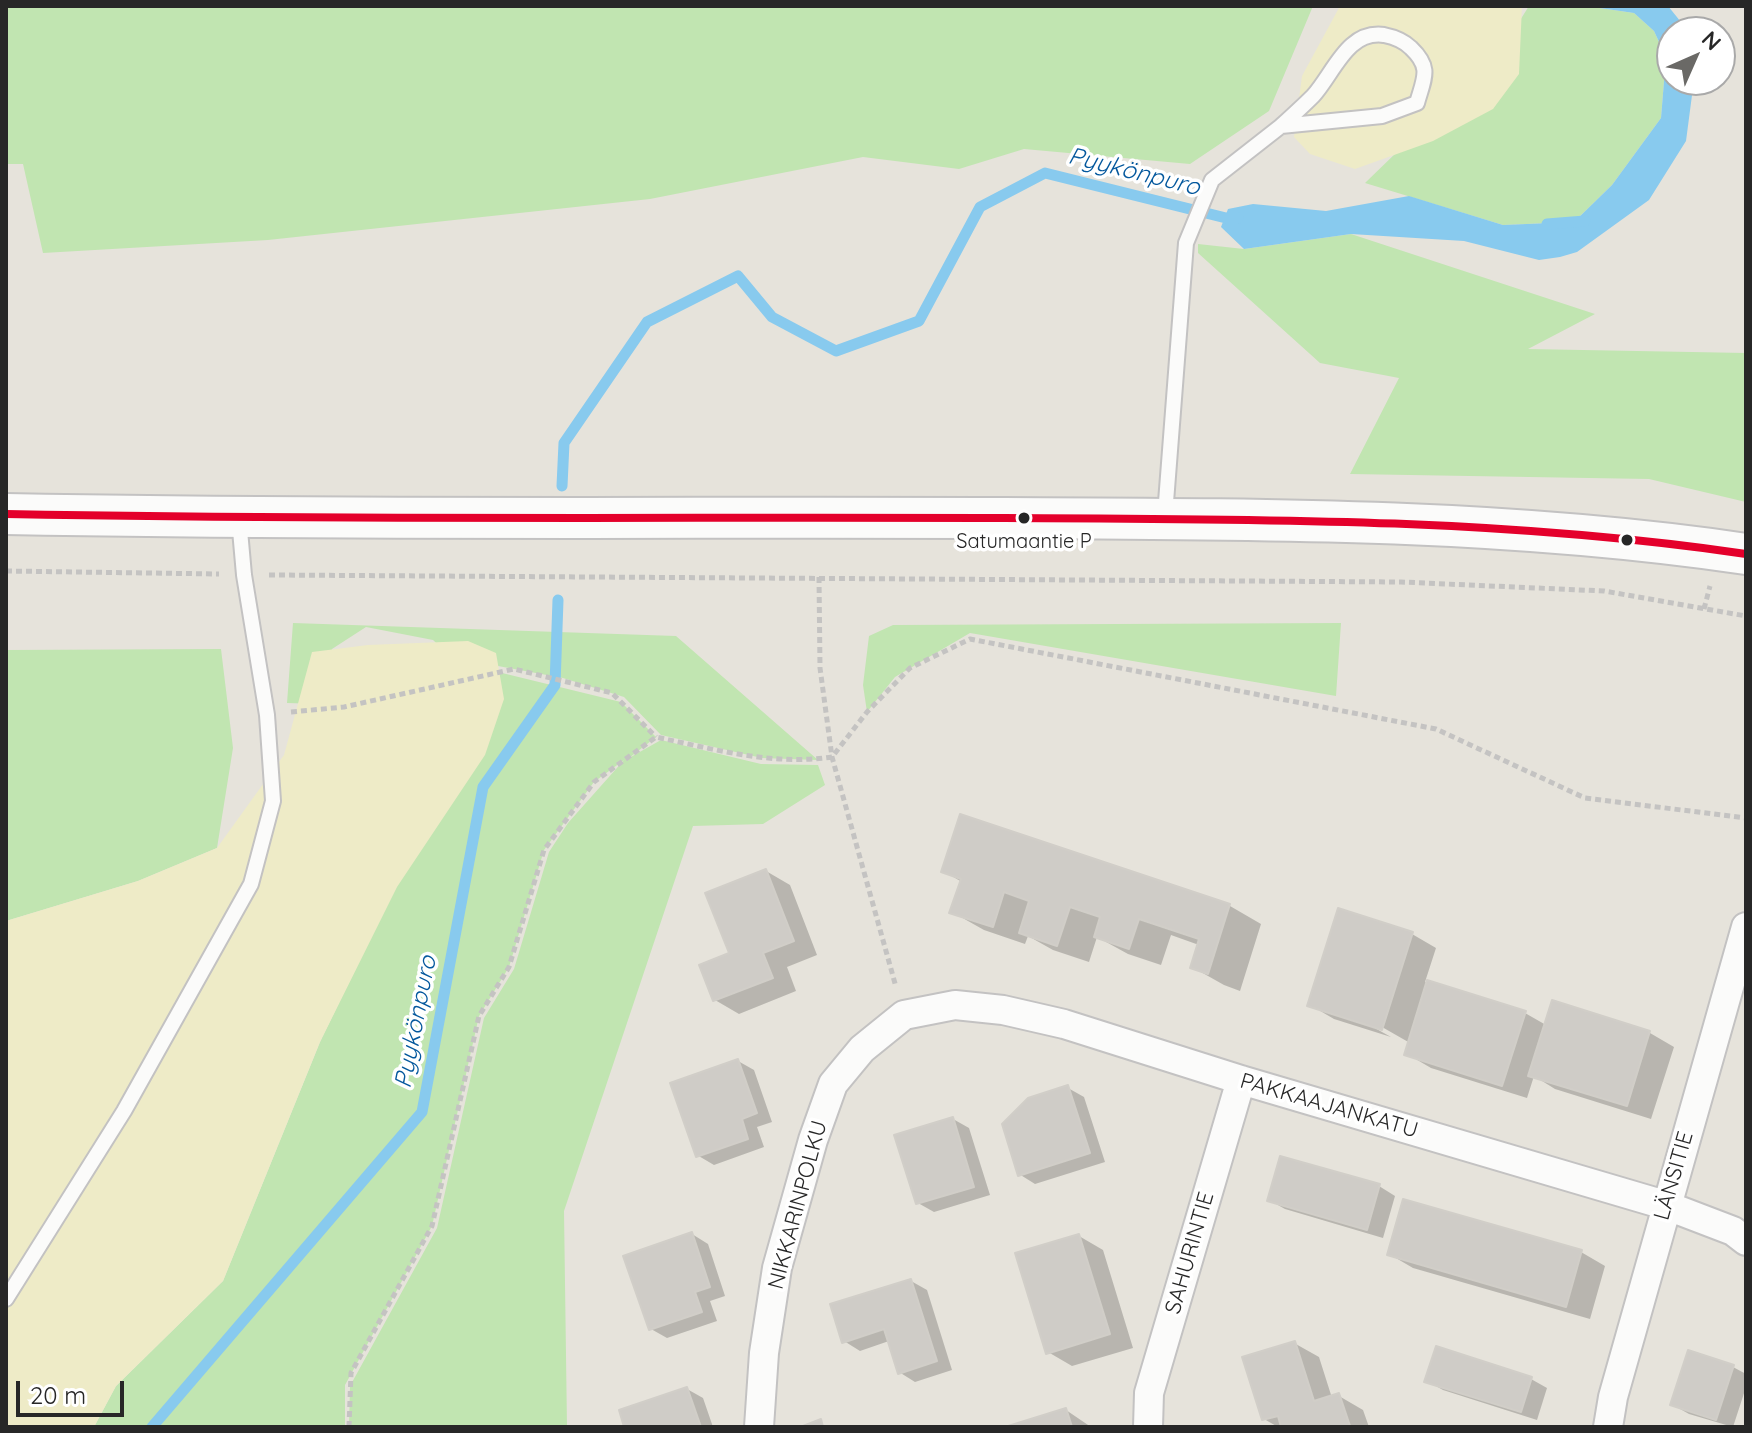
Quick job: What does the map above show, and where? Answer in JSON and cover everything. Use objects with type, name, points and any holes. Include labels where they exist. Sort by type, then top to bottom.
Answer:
[{"type":"street","points":[[6,514],[239,518],[1298,520],[1617,537],[1746,554]]},
{"type":"street","name":"LÄNSITIE","points":[[1608,1427],[1613,1397],[1665,1205],[1746,927]]},
{"type":"street","name":"PAKKAAJANKATU","points":[[904,1015],[955,1005],[1003,1010],[1064,1024],[1241,1080],[1665,1205],[1733,1231],[1746,1241]]},
{"type":"street","name":"NIKKARINPOLKU","points":[[759,1427],[764,1353],[777,1268],[813,1140],[833,1084],[862,1049],[904,1015]]},
{"type":"street","name":"SAHURINTIE","points":[[1148,1427],[1149,1393],[1241,1080]]},
{"type":"lane","points":[[1164,519],[1186,243],[1212,180],[1281,126],[1314,95],[1349,46],[1371,33],[1393,36],[1407,43],[1421,58],[1426,71],[1417,103],[1382,116],[1281,126]]},
{"type":"lane","points":[[6,1299],[124,1111],[251,884],[273,801],[267,715],[244,575],[239,518]]},
{"type":"path","points":[[6,571],[1401,582],[1604,591],[1746,616]]},
{"type":"path","points":[[819,577],[820,668],[832,757],[904,1015]]},
{"type":"path","points":[[832,757],[867,712],[910,668],[970,639],[1436,729],[1585,798],[1746,818]]},
{"type":"path","points":[[267,715],[344,707],[514,669],[612,693],[656,737],[762,758],[832,757]]},
{"type":"path","points":[[349,1427],[351,1373],[432,1226],[479,1016],[509,967],[544,850],[594,782],[656,737]]},
{"type":"green space","points":[[6,6],[1313,6],[1269,111],[1190,164],[1024,149],[959,169],[863,157],[650,199],[268,240],[43,253],[23,164],[6,164]]},
{"type":"green space","points":[[1529,6],[1586,6],[1634,13],[1656,35],[1656,96],[1663,96],[1661,118],[1612,185],[1574,222],[1503,225],[1365,183],[1500,52]]},
{"type":"green space","points":[[1351,234],[1595,314],[1528,349],[1746,353],[1746,502],[1649,479],[1350,474],[1399,378],[1320,363],[1198,253],[1198,244],[1244,249]]},
{"type":"green space","points":[[293,623],[676,636],[818,760],[762,758],[661,735],[624,697],[563,678],[498,666],[469,674],[433,640],[366,627],[332,649],[319,704],[287,703]]},
{"type":"green space","points":[[1341,623],[1336,696],[970,633],[895,677],[867,712],[863,685],[869,636],[893,625]]},
{"type":"green space","points":[[221,649],[233,748],[217,848],[138,881],[6,921],[6,650]]},
{"type":"green space","points":[[498,672],[621,702],[656,737],[629,758],[661,740],[761,764],[818,765],[825,785],[763,824],[693,826],[564,1211],[567,1427],[349,1427],[350,1386],[437,1228],[484,1018],[514,969],[549,852],[568,823],[624,760],[594,782],[544,850],[509,967],[479,1016],[432,1226],[345,1385],[345,1427],[94,1427],[116,1386],[223,1281],[320,1042]]},
{"type":"sand","points":[[1340,6],[1522,6],[1519,74],[1493,109],[1433,141],[1355,169],[1310,154],[1294,137],[1302,76]]},
{"type":"sand","points":[[468,641],[496,653],[504,699],[485,755],[397,887],[320,1042],[223,1281],[116,1386],[94,1427],[6,1427],[6,921],[138,881],[217,848],[284,755],[312,652],[368,645]]},
{"type":"water","points":[[1586,6],[1668,6],[1676,16],[1656,16],[1656,35],[1634,13]]},
{"type":"water","points":[[1663,96],[1692,96],[1686,141],[1649,200],[1577,252],[1560,257],[1539,260],[1464,241],[1351,234],[1244,249],[1221,227],[1228,209],[1253,204],[1326,211],[1409,196],[1503,225],[1574,222],[1612,185],[1661,118]]},
{"type":"building","points":[[960,814],[1230,904],[1208,974],[1190,968],[1199,939],[1139,919],[1129,949],[1094,937],[1100,917],[1070,907],[1057,946],[1019,933],[1029,901],[1004,892],[993,927],[949,913],[961,879],[941,872]]},
{"type":"building","points":[[766,869],[794,941],[763,953],[773,978],[713,1001],[699,965],[729,953],[705,893]]},
{"type":"building","points":[[1338,908],[1413,932],[1382,1030],[1307,1006]]},
{"type":"building","points":[[1427,980],[1526,1011],[1502,1086],[1404,1055]]},
{"type":"building","points":[[1552,1000],[1650,1031],[1627,1106],[1528,1076]]},
{"type":"building","points":[[738,1059],[757,1113],[742,1119],[748,1139],[696,1157],[670,1083]]},
{"type":"building","points":[[1068,1085],[1090,1153],[1018,1176],[1002,1124],[1028,1098]]},
{"type":"building","points":[[953,1117],[974,1187],[916,1204],[894,1135]]},
{"type":"building","points":[[1280,1156],[1380,1184],[1367,1230],[1267,1201]]},
{"type":"building","points":[[1403,1199],[1582,1250],[1566,1307],[1387,1255]]},
{"type":"building","points":[[692,1232],[710,1287],[695,1292],[702,1312],[649,1330],[623,1256]]},
{"type":"building","points":[[1079,1234],[1110,1334],[1046,1354],[1015,1253]]},
{"type":"building","points":[[911,1279],[937,1361],[898,1374],[884,1329],[842,1343],[830,1304]]},
{"type":"building","points":[[1295,1341],[1314,1401],[1339,1393],[1350,1426],[1281,1427],[1278,1416],[1262,1420],[1242,1357]]},
{"type":"building","points":[[1436,1346],[1532,1377],[1521,1412],[1424,1382]]},
{"type":"building","points":[[1688,1350],[1734,1365],[1716,1420],[1670,1405]]},
{"type":"building","points":[[687,1387],[701,1427],[624,1427],[619,1410]]},
{"type":"building","points":[[1066,1408],[1072,1427],[1005,1427]]},
{"type":"building","points":[[821,1419],[823,1427],[803,1426]]},
{"type":"waterway","name":"Pyykönpuro","points":[[562,486],[564,443],[647,322],[738,276],[772,317],[836,351],[919,321],[980,207],[1045,173],[1226,218],[1238,218]]},
{"type":"waterway","name":"Pyykönpuro","points":[[1547,224],[1585,221]]},
{"type":"waterway","name":"Pyykönpuro","points":[[152,1427],[422,1112],[483,787],[555,685],[558,600]]},
{"type":"transit line","points":[[6,514],[1283,520],[1561,533],[1746,554]]},
{"type":"place","name":"Satumaantie P","points":[[1024,518]]}]
